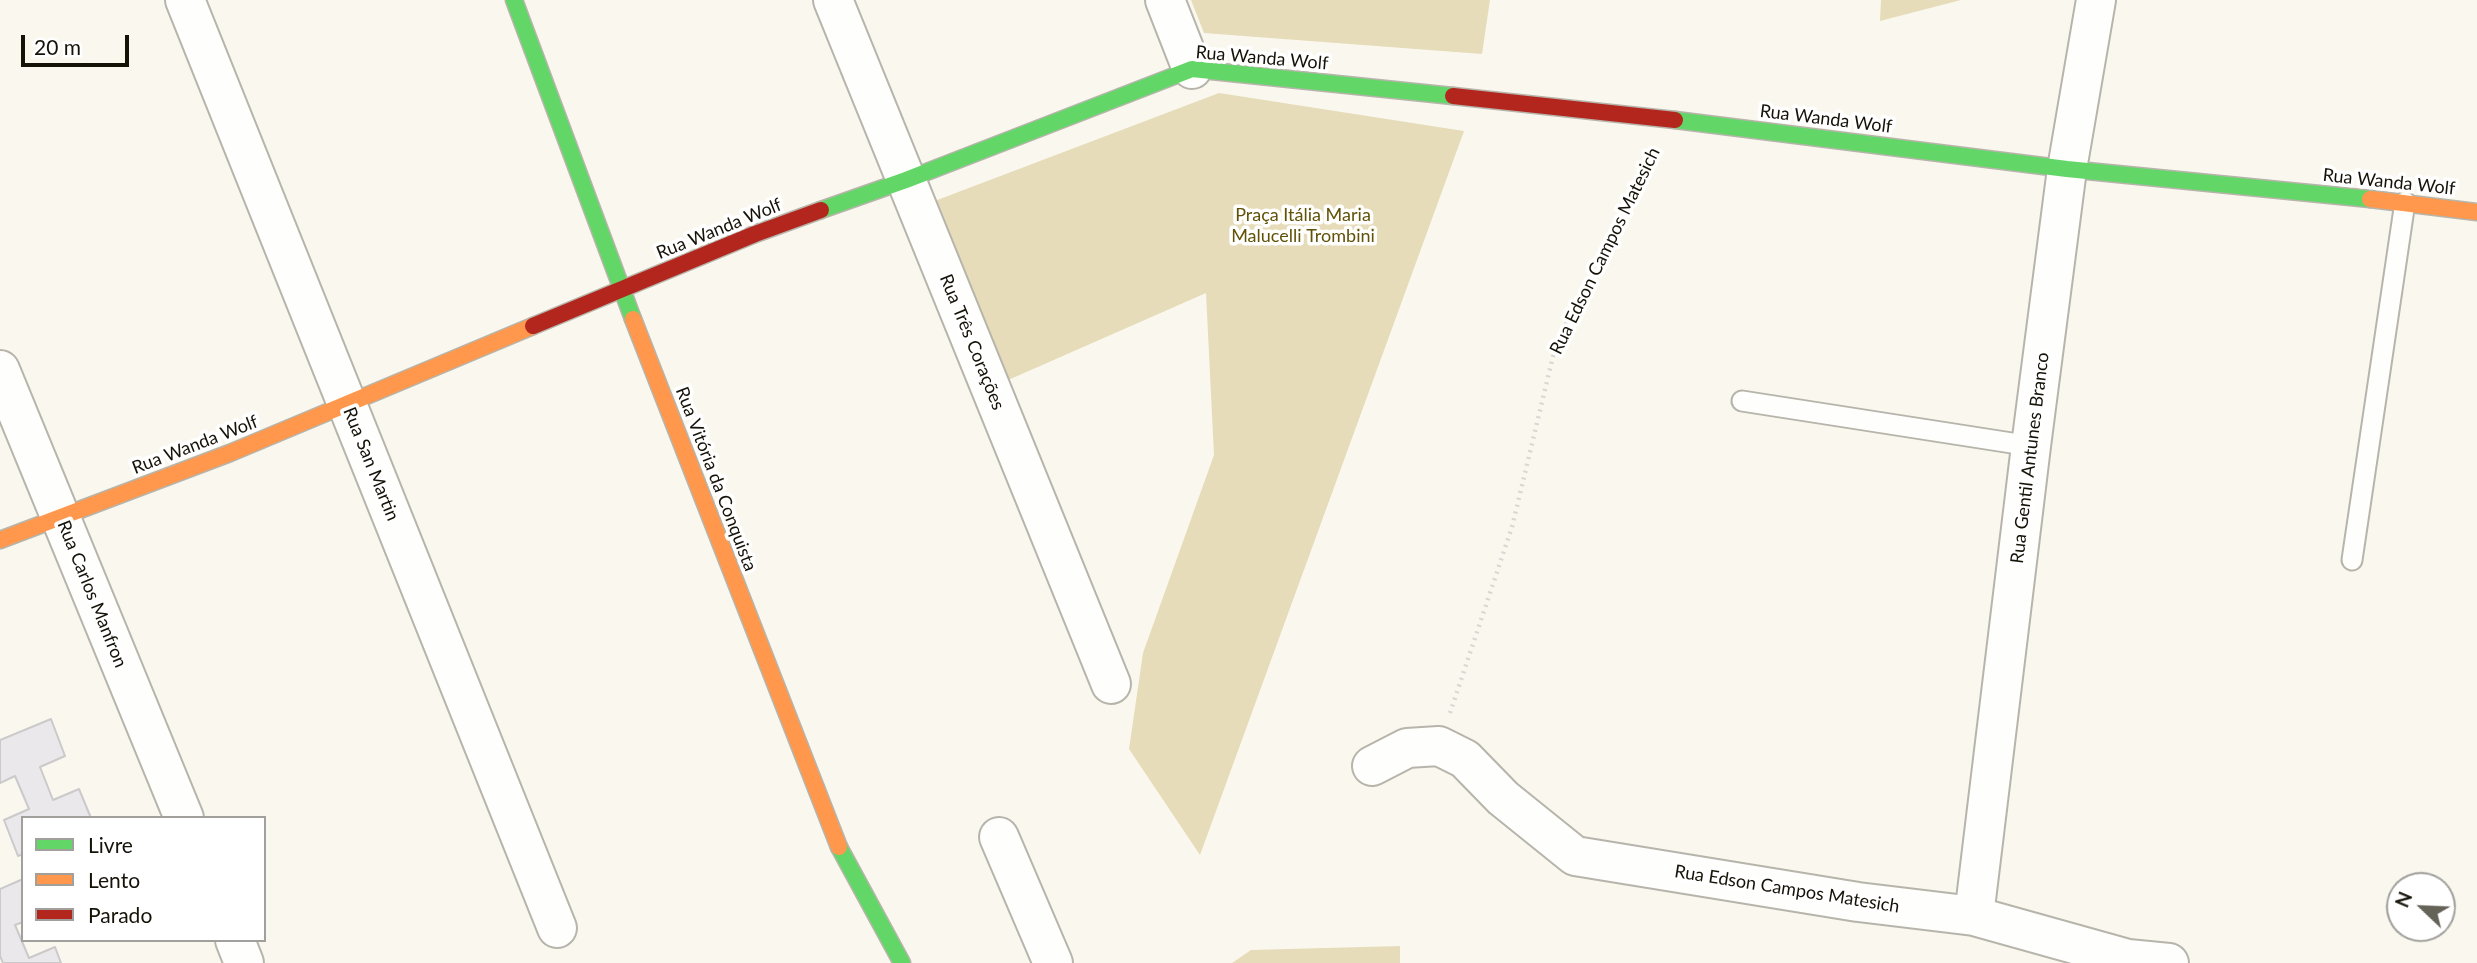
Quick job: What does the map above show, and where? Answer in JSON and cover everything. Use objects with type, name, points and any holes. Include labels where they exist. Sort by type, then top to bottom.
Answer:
[{"type":"street","name":"Rua San Martin","points":[[185,0],[557,928]]},
{"type":"street","name":"Rua Vitória da Conquista","points":[[514,0],[622,290],[839,847],[902,963]]},
{"type":"street","name":"Rua Três Corações","points":[[833,0],[1111,684]]},
{"type":"street","points":[[1165,0],[1192,69]]},
{"type":"street","name":"Rua Gentil Antunes Branco","points":[[1974,916],[2067,169],[2096,0]]},
{"type":"street","name":"Rua Wanda Wolf","points":[[0,540],[230,453],[755,233],[906,180],[1192,69],[1670,119],[2067,169],[2405,202],[2477,212]]},
{"type":"street","name":"Rua Carlos Manfron","points":[[0,370],[183,816]]},
{"type":"street","points":[[1372,766],[1407,748],[1439,746]]},
{"type":"street","name":"Rua Edson Campos Matesich","points":[[1439,746],[1465,759],[1503,798],[1575,856],[1858,902],[1974,916],[2127,961],[2169,963]]},
{"type":"street","points":[[999,837],[1053,963]]},
{"type":"street","points":[[236,942],[244,963]]},
{"type":"lane","points":[[2352,559],[2405,202]]},
{"type":"lane","points":[[1742,401],[2031,446]]},
{"type":"path","name":"Rua Edson Campos Matesich","points":[[1439,746],[1512,527],[1555,348],[1595,262],[1670,119]]},
{"type":"green space","points":[[1191,0],[1490,0],[1482,54],[1204,33]]},
{"type":"green space","points":[[1881,0],[1961,0],[1880,21]]},
{"type":"green space","name":"Praça Itália Maria Malucelli Trombini","points":[[1219,93],[1464,131],[1200,855],[1129,749],[1143,653],[1214,455],[1206,293],[1006,381],[932,202]]},
{"type":"green space","points":[[1400,946],[1400,963],[1232,963],[1251,950]]},
{"type":"building","points":[[51,719],[65,756],[40,767],[53,800],[79,789],[90,816],[21,816],[21,855],[18,856],[4,820],[29,809],[15,776],[0,783],[0,740]]},
{"type":"building","points":[[21,880],[21,923],[15,925],[21,942],[29,958],[55,947],[61,963],[3,963],[0,956],[0,889]]},
{"type":"traffic: fast","points":[[514,0],[633,319]]},
{"type":"traffic: fast","points":[[821,210],[906,180],[1192,69],[1453,96]]},
{"type":"traffic: fast","points":[[1675,120],[2067,169],[2370,199]]},
{"type":"traffic: fast","points":[[839,847],[902,963]]},
{"type":"traffic: slow","points":[[2370,199],[2477,212]]},
{"type":"traffic: slow","points":[[633,319],[839,847]]},
{"type":"traffic: slow","points":[[0,540],[230,453],[533,326]]},
{"type":"traffic: jam","points":[[1453,96],[1675,120]]},
{"type":"traffic: jam","points":[[533,326],[755,234],[821,210]]}]
